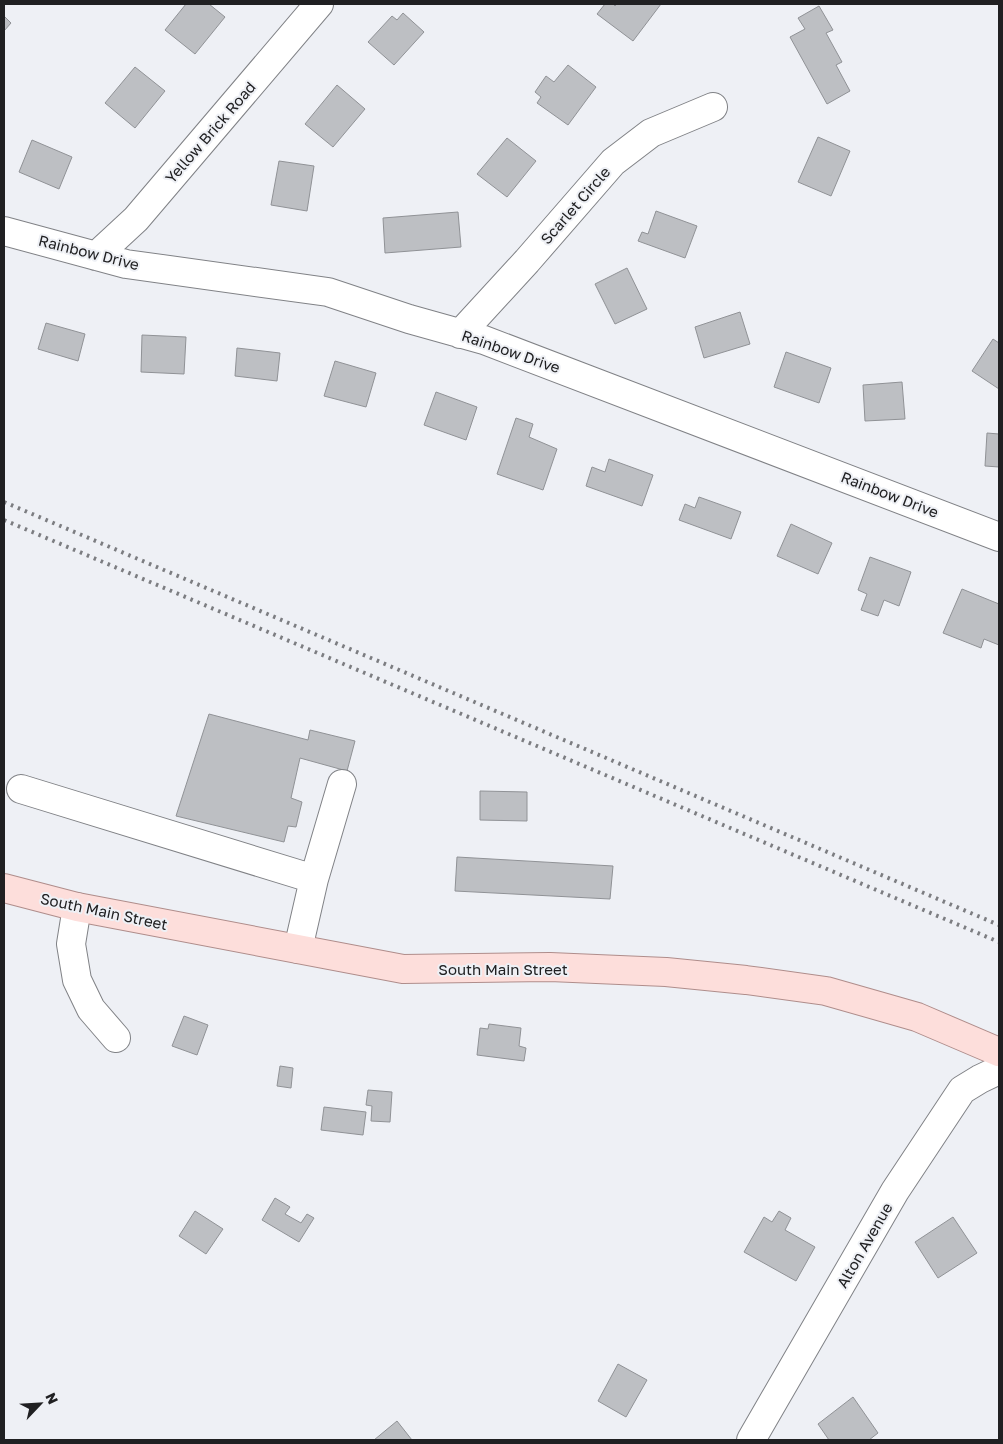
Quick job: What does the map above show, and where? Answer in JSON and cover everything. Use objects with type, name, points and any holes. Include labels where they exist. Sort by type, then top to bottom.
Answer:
[{"type":"main road","name":"South Main Street","points":[[4,888],[77,907],[403,969],[550,967],[666,972],[826,991],[917,1017],[999,1052]]},
{"type":"street","name":"Yellow Brick Road","points":[[96,256],[136,219],[319,4]]},
{"type":"street","name":"Scarlet Circle","points":[[460,334],[612,162],[651,133],[713,107]]},
{"type":"street","name":"Rainbow Drive","points":[[4,231],[126,264],[328,292],[409,319],[484,340],[999,537]]},
{"type":"street","points":[[298,949],[314,879],[342,784]]},
{"type":"street","points":[[21,789],[314,879]]},
{"type":"street","points":[[77,907],[71,944],[77,980],[90,1009],[116,1038]]},
{"type":"street","name":"Alton Avenue","points":[[751,1440],[895,1191],[962,1090],[999,1070]]},
{"type":"building","points":[[186,4],[209,4],[225,17],[195,54],[165,30]]},
{"type":"building","points":[[605,4],[613,4],[615,6],[617,4],[661,4],[633,41],[597,14]]},
{"type":"building","points":[[819,6],[833,30],[826,33],[842,62],[836,65],[850,91],[827,104],[790,37],[805,29],[798,18]]},
{"type":"building","points":[[403,13],[424,32],[394,65],[368,42],[392,16],[397,20]]},
{"type":"building","points":[[4,16],[11,23],[4,31]]},
{"type":"building","points":[[568,65],[596,87],[568,125],[537,103],[541,97],[535,92],[546,76],[554,82]]},
{"type":"building","points":[[135,67],[165,91],[135,128],[105,103]]},
{"type":"building","points":[[337,85],[365,109],[333,147],[305,124]]},
{"type":"building","points":[[818,137],[850,151],[831,196],[798,182]]},
{"type":"building","points":[[507,138],[536,161],[507,197],[477,174]]},
{"type":"building","points":[[32,140],[72,157],[59,189],[19,172]]},
{"type":"building","points":[[279,161],[314,166],[307,211],[271,205]]},
{"type":"building","points":[[656,211],[697,226],[685,258],[638,241],[642,232],[648,234]]},
{"type":"building","points":[[458,212],[461,247],[385,253],[383,218]]},
{"type":"building","points":[[627,268],[647,309],[615,324],[595,284]]},
{"type":"building","points":[[740,312],[750,344],[704,358],[695,327]]},
{"type":"building","points":[[46,323],[85,334],[78,361],[38,349]]},
{"type":"building","points":[[142,335],[186,337],[184,374],[141,372]]},
{"type":"building","points":[[993,339],[999,343],[999,389],[972,371]]},
{"type":"building","points":[[237,348],[280,353],[277,381],[235,376]]},
{"type":"building","points":[[786,352],[831,368],[819,403],[774,387]]},
{"type":"building","points":[[335,361],[376,373],[366,407],[324,396]]},
{"type":"building","points":[[902,382],[905,419],[865,421],[863,385]]},
{"type":"building","points":[[436,392],[477,407],[466,440],[424,425]]},
{"type":"building","points":[[516,418],[533,424],[529,437],[557,449],[543,490],[497,474]]},
{"type":"building","points":[[987,433],[999,434],[999,467],[985,466]]},
{"type":"building","points":[[609,459],[653,475],[642,506],[586,486],[592,467],[605,472]]},
{"type":"building","points":[[699,497],[741,512],[731,539],[679,520],[685,504],[695,508]]},
{"type":"building","points":[[791,524],[832,543],[818,574],[777,556]]},
{"type":"building","points":[[870,557],[911,572],[899,606],[884,600],[878,616],[861,610],[867,594],[858,590]]},
{"type":"building","points":[[962,589],[999,604],[999,645],[984,639],[981,648],[943,633]]},
{"type":"building","points":[[209,714],[308,740],[310,730],[355,741],[347,771],[300,758],[291,798],[302,802],[296,827],[288,826],[284,842],[176,816]]},
{"type":"building","points":[[480,791],[527,792],[527,821],[480,820]]},
{"type":"building","points":[[457,857],[613,866],[610,899],[455,891]]},
{"type":"building","points":[[184,1016],[208,1025],[197,1055],[172,1046]]},
{"type":"building","points":[[489,1024],[521,1028],[519,1046],[526,1048],[524,1061],[477,1055],[480,1028],[488,1029]]},
{"type":"building","points":[[280,1066],[293,1068],[291,1088],[277,1086]]},
{"type":"building","points":[[368,1090],[392,1092],[390,1122],[371,1121],[372,1106],[366,1105]]},
{"type":"building","points":[[324,1107],[366,1112],[363,1135],[321,1130]]},
{"type":"building","points":[[275,1198],[290,1207],[285,1214],[301,1223],[307,1214],[314,1218],[299,1242],[262,1220]]},
{"type":"building","points":[[195,1211],[223,1229],[206,1254],[179,1236]]},
{"type":"building","points":[[779,1211],[791,1218],[785,1230],[815,1247],[796,1281],[744,1252],[764,1217],[772,1222]]},
{"type":"building","points":[[953,1217],[977,1253],[938,1278],[915,1242]]},
{"type":"building","points":[[618,1364],[647,1380],[626,1417],[598,1401]]},
{"type":"building","points":[[853,1397],[878,1433],[869,1440],[829,1440],[818,1424]]},
{"type":"building","points":[[397,1421],[412,1440],[374,1440]]},
{"type":"railway","points":[[4,502],[999,925]]},
{"type":"railway","points":[[4,520],[999,942]]}]
